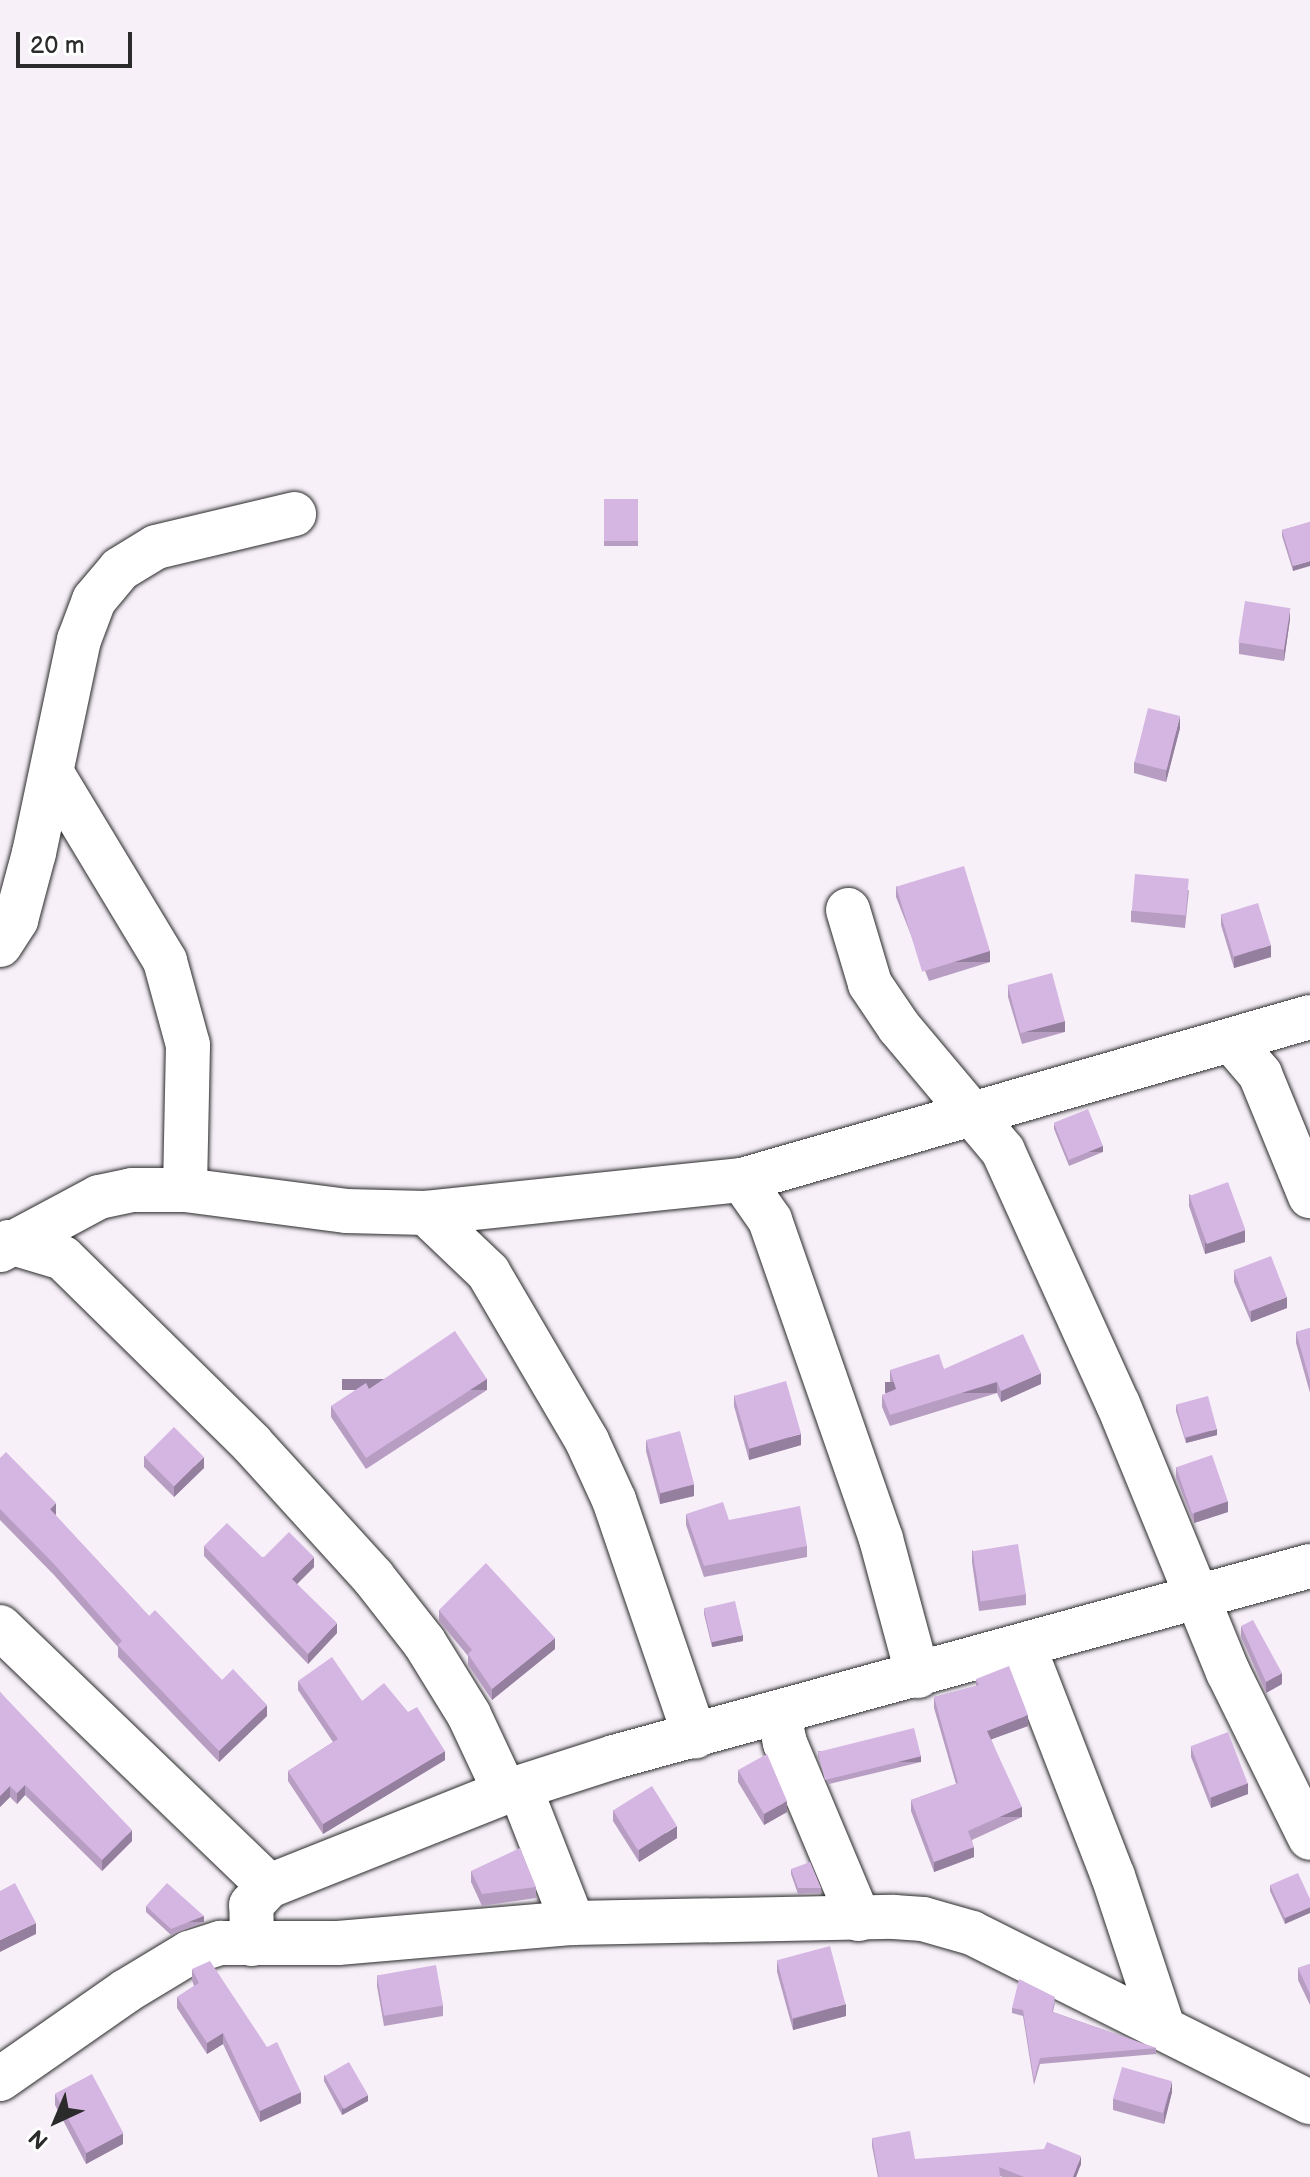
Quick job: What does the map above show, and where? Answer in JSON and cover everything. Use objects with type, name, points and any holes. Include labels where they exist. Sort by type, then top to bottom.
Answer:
[{"type":"street","points":[[0,945],[16,920],[53,775],[79,640],[94,600],[120,569],[156,547],[294,514]]},
{"type":"street","points":[[53,775],[165,961],[188,1045],[185,1190]]},
{"type":"street","points":[[848,910],[870,984],[971,1116],[1003,1151],[1118,1404],[1194,1595],[1310,1838]]},
{"type":"street","points":[[5,1246],[99,1197],[185,1190],[346,1211],[426,1213],[742,1180],[892,1133],[971,1116],[1310,1017]]},
{"type":"street","points":[[1231,1040],[1260,1074],[1310,1196]]},
{"type":"street","points":[[742,1180],[770,1220],[881,1539],[918,1676]]},
{"type":"street","points":[[426,1213],[488,1272],[587,1441],[614,1500],[695,1736]]},
{"type":"street","points":[[5,1246],[63,1258],[252,1444],[373,1577],[461,1703],[512,1790],[573,1923]]},
{"type":"street","points":[[252,1944],[251,1905],[269,1886],[512,1790],[695,1736],[1024,1647],[1194,1595],[1310,1566]]},
{"type":"street","points":[[0,1627],[269,1886]]},
{"type":"street","points":[[1024,1647],[1113,1876],[1163,2027]]},
{"type":"street","points":[[779,1715],[785,1743],[859,1919]]},
{"type":"street","points":[[0,2079],[189,1953],[220,1943],[252,1944],[573,1923],[909,1918],[951,1925],[1310,2102]]},
{"type":"building","points":[[604,499],[638,499],[638,541],[604,541]]},
{"type":"building","points":[[1310,522],[1310,561],[1293,566],[1282,530]]},
{"type":"building","points":[[1245,601],[1290,608],[1284,650],[1238,642]]},
{"type":"building","points":[[1148,708],[1180,716],[1166,770],[1134,762]]},
{"type":"building","points":[[964,866],[990,951],[922,972],[896,887]]},
{"type":"building","points":[[1135,874],[1189,879],[1186,916],[1132,911]]},
{"type":"building","points":[[1258,903],[1271,945],[1234,956],[1221,914]]},
{"type":"building","points":[[1052,973],[1065,1021],[1021,1033],[1008,985]]},
{"type":"building","points":[[1088,1109],[1103,1146],[1069,1160],[1054,1123]]},
{"type":"building","points":[[1228,1182],[1245,1230],[1207,1244],[1189,1196]]},
{"type":"building","points":[[1271,1256],[1287,1297],[1249,1311],[1234,1270]]},
{"type":"building","points":[[1310,1328],[1310,1381],[1296,1332]]},
{"type":"building","points":[[455,1331],[487,1379],[366,1458],[331,1406],[366,1383],[369,1389]]},
{"type":"building","points":[[1023,1334],[1041,1373],[1001,1391],[997,1382],[890,1415],[882,1395],[896,1389],[890,1370],[939,1354],[944,1369]]},
{"type":"building","points":[[786,1381],[801,1434],[749,1449],[734,1396]]},
{"type":"building","points":[[1208,1396],[1217,1429],[1185,1437],[1176,1405]]},
{"type":"building","points":[[174,1427],[204,1457],[174,1486],[144,1457]]},
{"type":"building","points":[[680,1431],[694,1484],[660,1493],[646,1440]]},
{"type":"building","points":[[6,1452],[56,1503],[50,1509],[149,1616],[155,1610],[222,1680],[233,1669],[267,1705],[219,1751],[118,1645],[122,1641],[0,1509],[0,1458]]},
{"type":"building","points":[[1212,1455],[1228,1501],[1192,1514],[1176,1467]]},
{"type":"building","points":[[723,1502],[729,1520],[800,1506],[807,1546],[704,1566],[686,1514]]},
{"type":"building","points":[[227,1523],[263,1558],[289,1532],[314,1557],[292,1579],[337,1623],[308,1654],[204,1546]]},
{"type":"building","points":[[1018,1544],[1026,1594],[981,1602],[973,1551]]},
{"type":"building","points":[[486,1563],[555,1638],[492,1689],[468,1654],[472,1650],[439,1610]]},
{"type":"building","points":[[735,1601],[743,1635],[712,1642],[704,1608]]},
{"type":"building","points":[[1253,1620],[1282,1673],[1266,1682],[1241,1626]]},
{"type":"building","points":[[332,1657],[362,1701],[384,1683],[408,1712],[417,1707],[445,1751],[323,1824],[288,1771],[338,1739],[298,1681]]},
{"type":"building","points":[[1009,1666],[1028,1715],[987,1731],[1022,1807],[968,1831],[974,1847],[934,1862],[911,1800],[958,1783],[934,1697],[979,1685],[976,1679]]},
{"type":"building","points":[[0,1692],[132,1830],[102,1860],[25,1785],[17,1793],[10,1786],[0,1796]]},
{"type":"building","points":[[914,1728],[921,1756],[825,1780],[818,1752]]},
{"type":"building","points":[[1228,1732],[1248,1783],[1210,1798],[1191,1746]]},
{"type":"building","points":[[767,1754],[787,1801],[764,1814],[738,1770]]},
{"type":"building","points":[[652,1786],[677,1826],[638,1850],[613,1810]]},
{"type":"building","points":[[520,1848],[536,1887],[482,1894],[471,1871]]},
{"type":"building","points":[[810,1862],[821,1888],[798,1888],[791,1869]]},
{"type":"building","points":[[1298,1873],[1310,1899],[1310,1907],[1285,1918],[1270,1885]]},
{"type":"building","points":[[15,1883],[36,1923],[0,1940],[0,1891]]},
{"type":"building","points":[[167,1883],[204,1916],[171,1929],[146,1906]]},
{"type":"building","points":[[830,1946],[846,2004],[792,2018],[777,1960]]},
{"type":"building","points":[[210,1961],[267,2047],[277,2042],[301,2092],[260,2111],[223,2033],[207,2043],[177,1997],[199,1983],[192,1969]]},
{"type":"building","points":[[1310,1964],[1310,1994],[1298,1968]]},
{"type":"building","points":[[436,1965],[443,2005],[384,2016],[377,1975]]},
{"type":"building","points":[[1019,1979],[1055,1997],[1052,2012],[1156,2048],[1040,2058],[1034,2080],[1023,2010],[1012,2008]]},
{"type":"building","points":[[349,2062],[368,2095],[344,2109],[325,2076]]},
{"type":"building","points":[[1122,2067],[1172,2081],[1163,2113],[1113,2099]]},
{"type":"building","points":[[92,2074],[123,2133],[86,2153],[55,2094]]},
{"type":"building","points":[[910,2131],[915,2159],[1044,2149],[1047,2142],[1081,2156],[1073,2177],[1024,2177],[999,2167],[1000,2177],[879,2177],[872,2138]]}]
